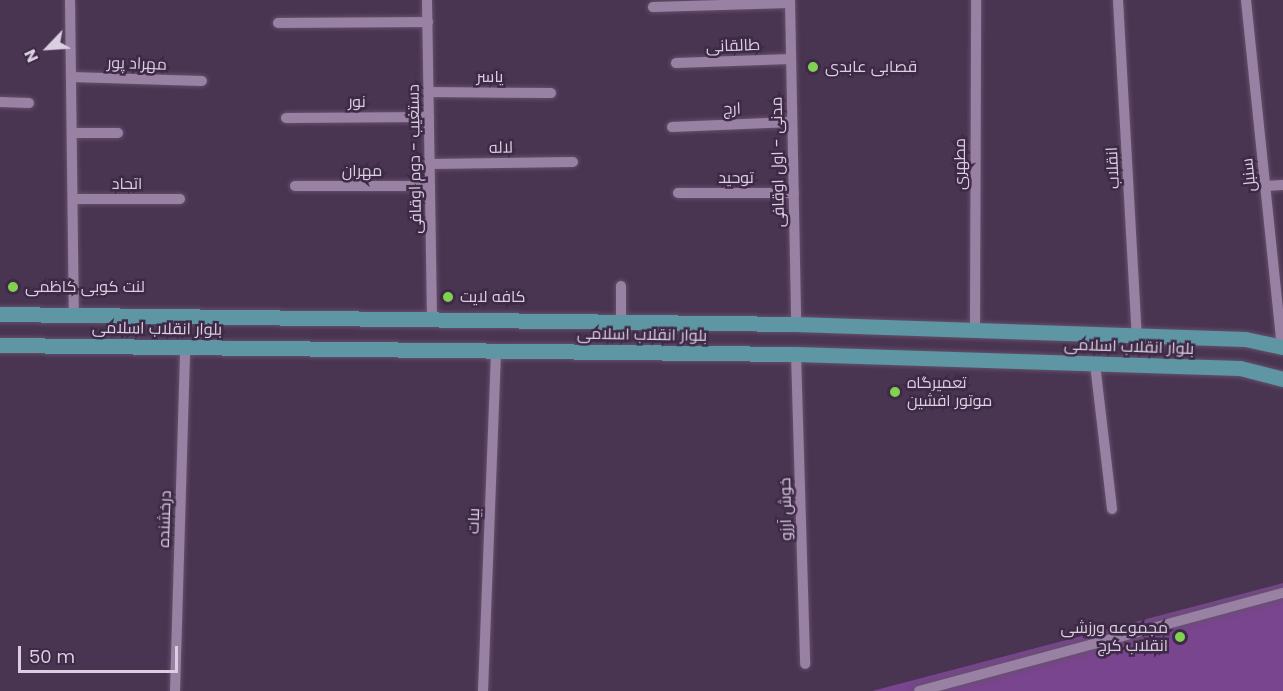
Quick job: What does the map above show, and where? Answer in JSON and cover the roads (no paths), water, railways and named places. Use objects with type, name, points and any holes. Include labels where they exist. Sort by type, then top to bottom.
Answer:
[{"type":"main road","name":"بلوار انقلاب اسلامی","points":[[0,314],[432,317],[796,324],[1245,339],[1282,347]]},
{"type":"main road","name":"بلوار انقلاب اسلامی","points":[[0,345],[796,354],[1240,368],[1283,379]]},
{"type":"street","points":[[70,0],[74,316]]},
{"type":"street","name":"دستغیب - دوم اوقافی","points":[[427,0],[432,317]]},
{"type":"street","name":"مطهری","points":[[975,329],[976,0]]},
{"type":"street","name":"انقلاب","points":[[1118,0],[1137,335]]},
{"type":"street","name":"سنبل","points":[[1246,0],[1282,347]]},
{"type":"street","points":[[653,7],[790,2]]},
{"type":"street","name":"مدنی - اول اوقافی","points":[[790,2],[796,324]]},
{"type":"street","points":[[278,23],[428,22]]},
{"type":"street","name":"طالقانی","points":[[676,63],[791,59]]},
{"type":"street","name":"مهراد پور","points":[[71,77],[202,81]]},
{"type":"street","name":"یاسر","points":[[429,92],[551,93]]},
{"type":"street","points":[[0,102],[29,103]]},
{"type":"street","name":"نور","points":[[286,118],[429,117]]},
{"type":"street","name":"ارج","points":[[672,127],[792,122]]},
{"type":"street","points":[[72,133],[118,133]]},
{"type":"street","name":"لاله","points":[[430,164],[573,162]]},
{"type":"street","points":[[1266,186],[1283,185]]},
{"type":"street","name":"مهران","points":[[295,186],[430,186]]},
{"type":"street","name":"توحید","points":[[678,193],[794,193]]},
{"type":"street","name":"اتحاد","points":[[73,199],[180,199]]},
{"type":"street","points":[[621,286],[621,321]]},
{"type":"street","name":"درخشنده","points":[[175,691],[185,348]]},
{"type":"street","name":"بیات","points":[[483,691],[496,351]]},
{"type":"street","name":"خوش آرزو","points":[[796,354],[805,664]]},
{"type":"street","points":[[1095,364],[1112,508]]},
{"type":"street","points":[[919,691],[1283,593]]},
{"type":"place","name":"قصابی عابدی","points":[[813,67]]},
{"type":"place","name":"لنت کوبی کاظمی","points":[[13,287]]},
{"type":"place","name":"کافه لایت","points":[[448,297]]},
{"type":"place","name":"تعمیرگاه موتور افشین","points":[[895,392]]},
{"type":"place","name":"مجموعه ورزشی انقلاب کرج","points":[[1180,637]]}]
